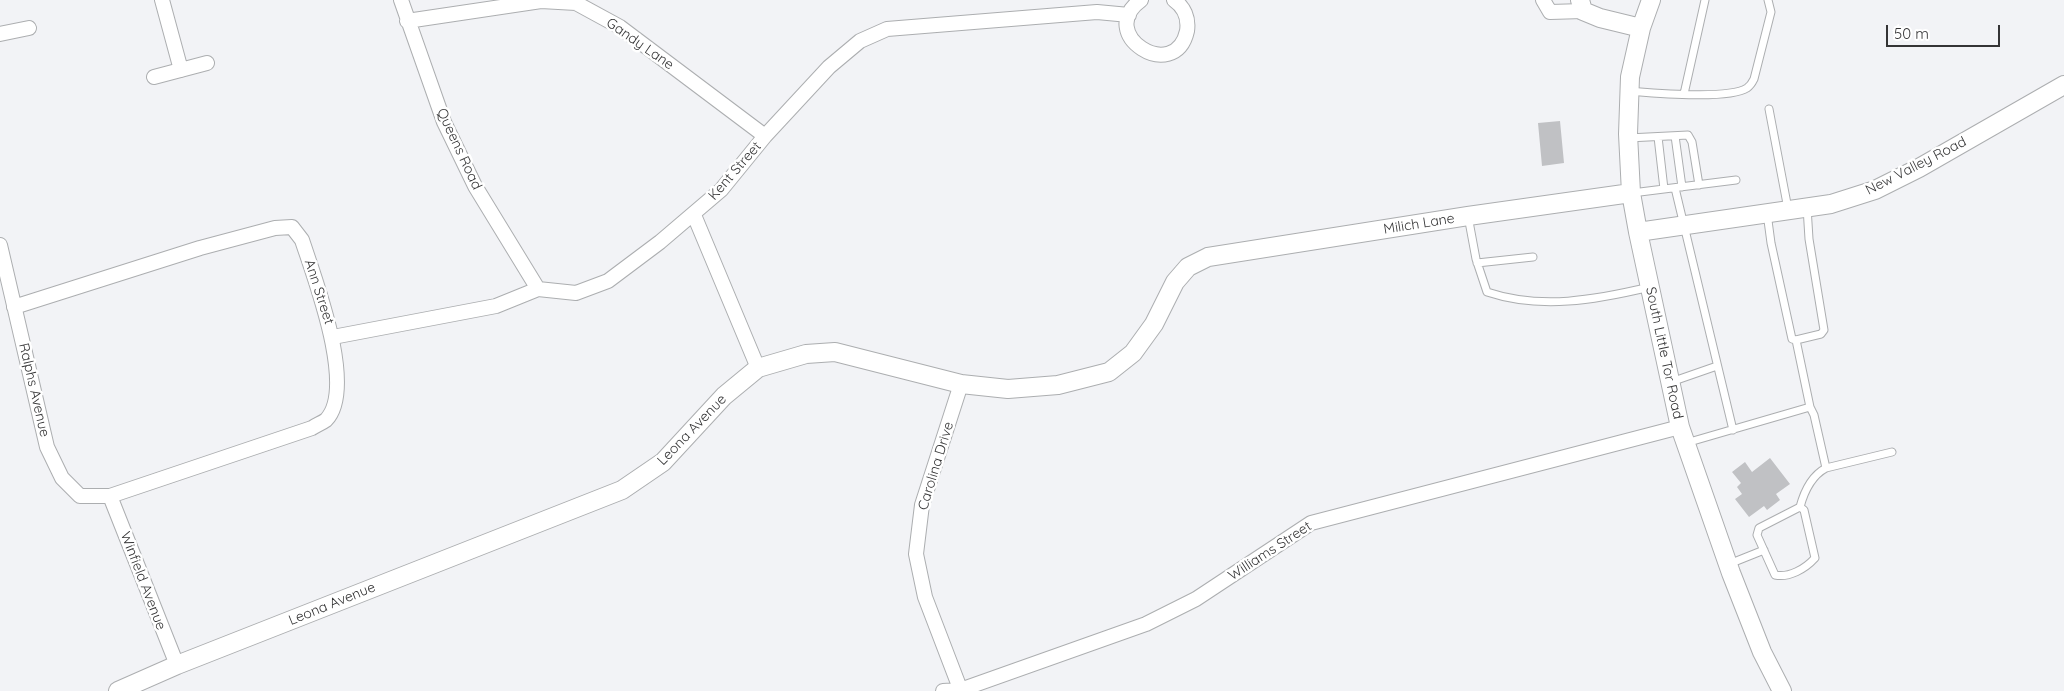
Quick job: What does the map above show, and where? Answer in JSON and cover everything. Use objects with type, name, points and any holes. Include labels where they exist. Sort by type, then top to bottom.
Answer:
[{"type":"street","points":[[162,0],[181,70]]},
{"type":"street","name":"Queens Road","points":[[401,0],[444,122],[476,186],[538,289]]},
{"type":"street","points":[[1141,0],[1129,15],[1128,31],[1138,47],[1153,54],[1169,52],[1182,42],[1187,28],[1185,12],[1174,0]]},
{"type":"street","points":[[1542,0],[1550,12],[1581,5],[1641,28]]},
{"type":"street","name":"South Little Tor Road","points":[[1651,0],[1641,28],[1630,77],[1628,138],[1631,193],[1638,232],[1683,435],[1728,565],[1762,652],[1782,691]]},
{"type":"street","name":"Gandy Lane","points":[[407,20],[542,1],[576,3],[620,27],[765,136]]},
{"type":"street","name":"Kent Street","points":[[333,337],[496,306],[538,289],[576,293],[608,281],[694,215],[721,190],[765,136],[829,67],[860,41],[887,29],[1097,12],[1129,15]]},
{"type":"street","points":[[0,34],[29,28]]},
{"type":"street","points":[[154,77],[207,63]]},
{"type":"street","name":"New Valley Road","points":[[1638,232],[1831,204],[1875,190],[1919,168],[2064,84]]},
{"type":"street","name":"Milich Lane","points":[[1208,257],[1468,216],[1631,193]]},
{"type":"street","points":[[694,215],[758,368]]},
{"type":"street","name":"Ann Street","points":[[14,307],[200,248],[275,228],[292,227],[302,240],[333,337],[336,387],[333,407],[326,420],[312,428],[110,496]]},
{"type":"street","name":"Ralphs Avenue","points":[[0,245],[47,447],[62,478],[80,496],[110,496]]},
{"type":"street","name":"Leona Avenue","points":[[118,691],[176,665],[622,490],[663,462],[692,433],[724,396],[758,368],[806,354],[835,352],[961,384],[1008,389],[1058,385],[1109,372],[1133,353],[1154,324],[1175,282],[1188,267],[1208,257]]},
{"type":"street","name":"Carolina Drive","points":[[961,384],[922,505],[916,554],[925,597],[961,691]]},
{"type":"street","name":"Williams Street","points":[[943,691],[961,691],[1146,624],[1196,599],[1311,523],[1683,435]]},
{"type":"street","name":"Winfield Avenue","points":[[110,496],[176,665]]},
{"type":"lane","points":[[1684,94],[1705,0]]},
{"type":"lane","points":[[1630,91],[1684,94],[1741,91],[1749,87],[1754,79],[1771,12],[1768,0]]},
{"type":"lane","points":[[1769,108],[1788,210]]},
{"type":"lane","points":[[1628,138],[1688,135],[1691,138],[1700,185]]},
{"type":"lane","points":[[1675,136],[1683,226],[1733,430]]},
{"type":"lane","points":[[1658,137],[1664,189]]},
{"type":"lane","points":[[1631,193],[1736,180]]},
{"type":"lane","points":[[1796,340],[1821,334],[1824,330],[1807,207]]},
{"type":"lane","points":[[1767,213],[1792,339],[1796,340],[1810,408],[1814,415],[1826,468]]},
{"type":"lane","points":[[1468,216],[1477,263],[1487,292],[1504,298],[1552,303],[1602,298],[1650,287]]},
{"type":"lane","points":[[1477,263],[1533,257]]},
{"type":"lane","points":[[1671,382],[1717,366]]},
{"type":"lane","points":[[1683,435],[1733,430],[1810,408]]},
{"type":"lane","points":[[1800,507],[1804,510],[1815,558],[1809,565],[1784,577],[1775,575],[1757,535],[1759,528],[1800,507],[1804,494],[1818,472],[1826,468],[1892,452]]},
{"type":"lane","points":[[1728,565],[1764,550]]},
{"type":"building","points":[[1560,121],[1564,163],[1542,166],[1538,123]]},
{"type":"building","points":[[1770,458],[1790,484],[1776,494],[1780,500],[1767,510],[1764,506],[1749,517],[1735,499],[1742,494],[1737,487],[1741,483],[1732,472],[1745,462],[1752,472]]}]
